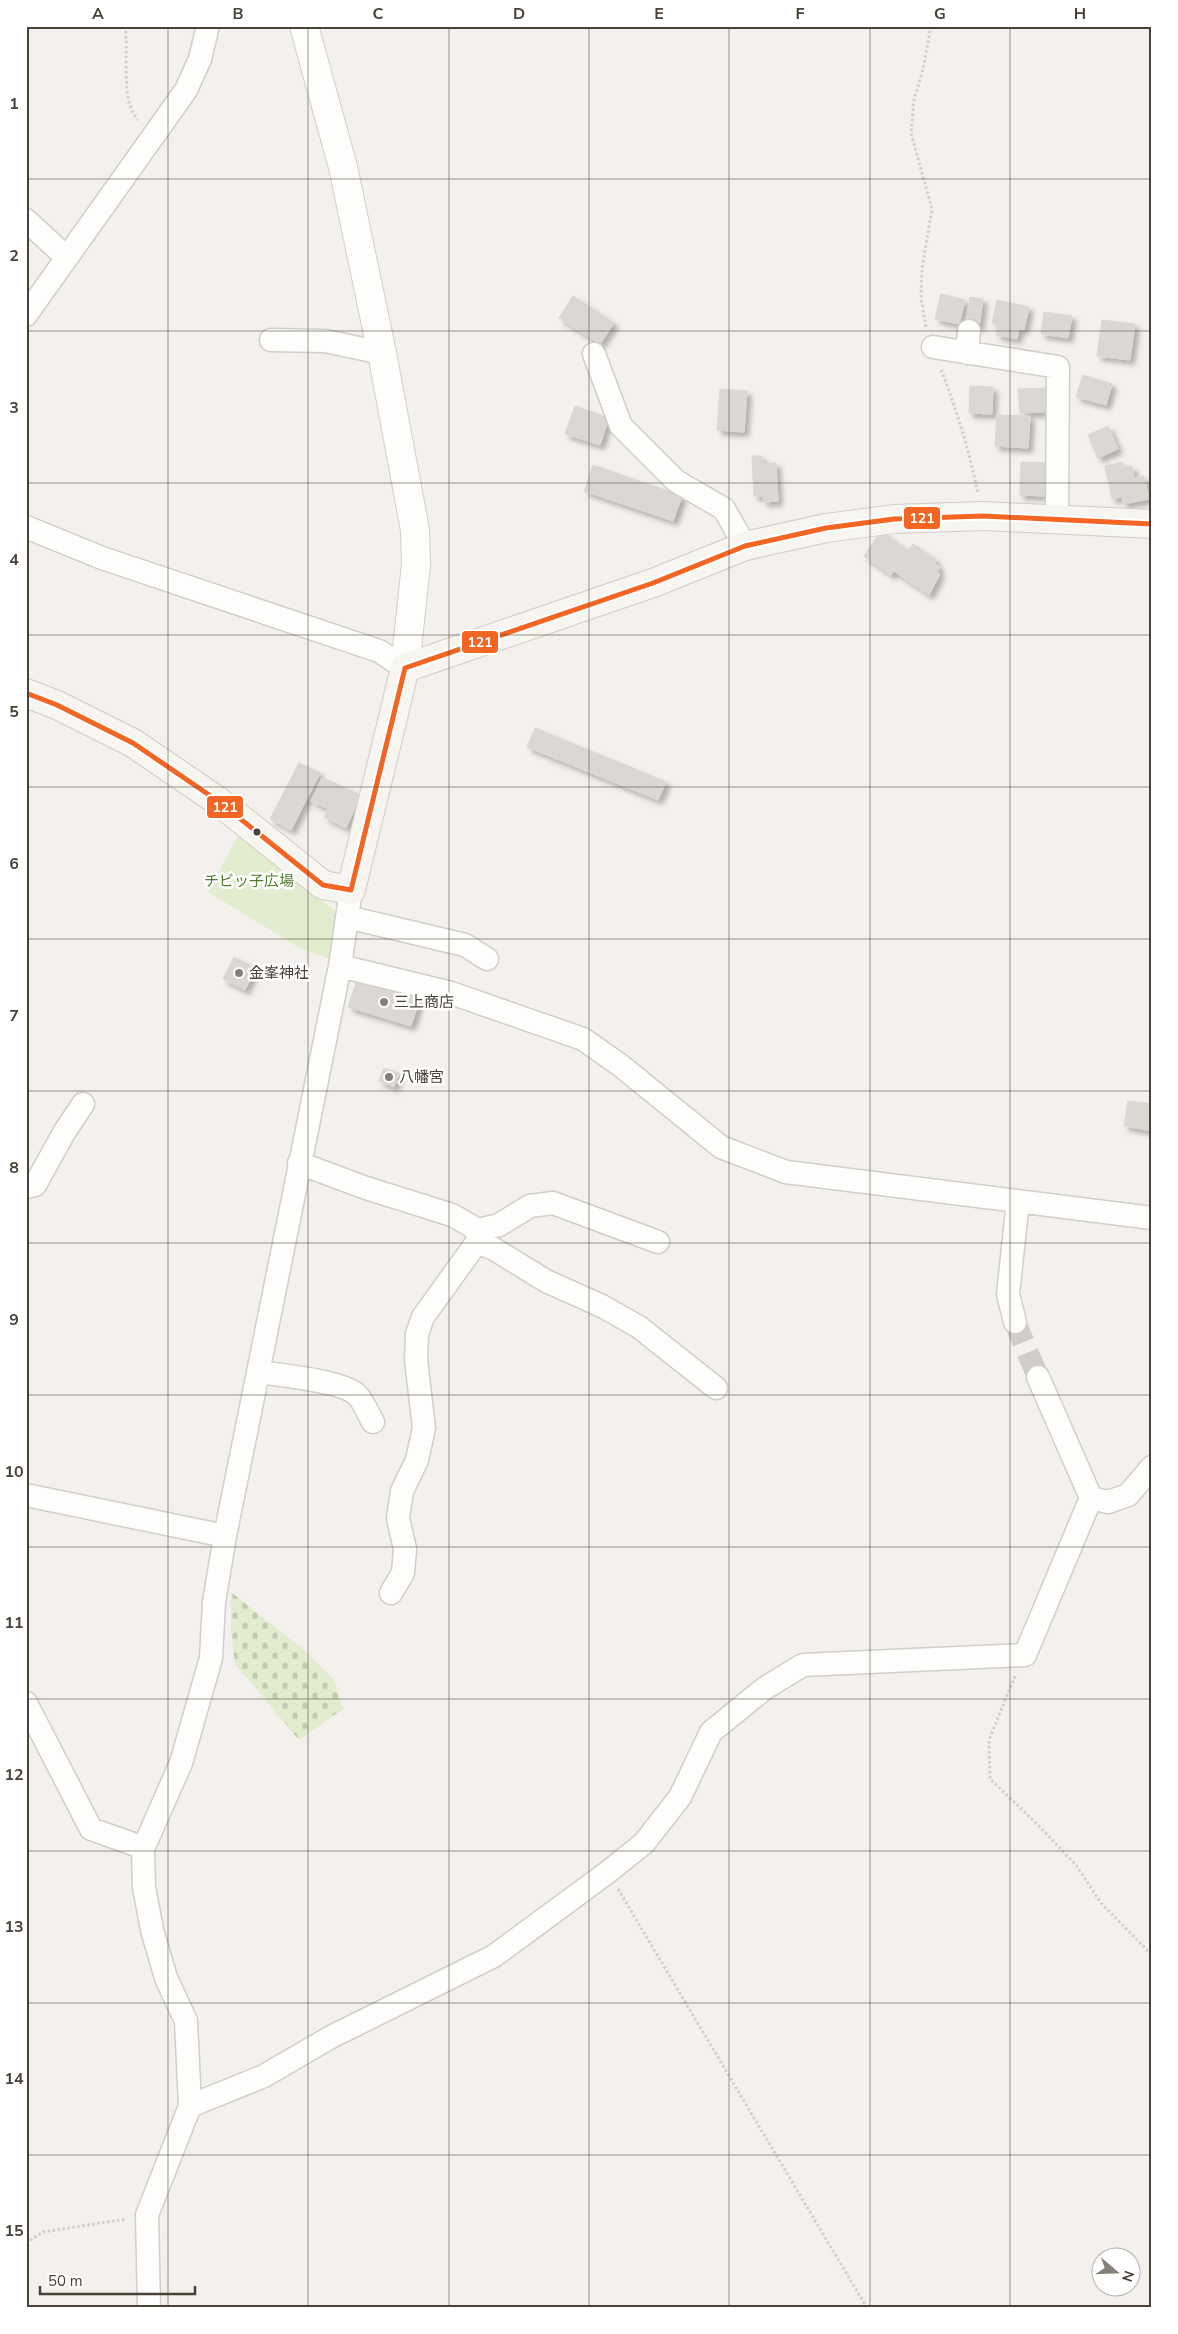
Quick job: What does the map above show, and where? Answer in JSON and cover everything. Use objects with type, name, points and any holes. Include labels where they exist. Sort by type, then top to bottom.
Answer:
[{"type":"main road","points":[[26,693],[133,743],[218,801],[323,885],[351,890],[405,668],[653,583],[746,546],[826,528],[894,519],[983,516],[1152,524]]},
{"type":"street","points":[[26,315],[66,257],[110,200],[186,90],[200,59],[208,26]]},
{"type":"street","points":[[26,527],[102,558],[379,651],[405,668],[416,564],[415,530],[382,353],[343,167],[304,26]]},
{"type":"street","points":[[26,220],[66,257]]},
{"type":"street","points":[[271,340],[325,341],[382,353]]},
{"type":"street","points":[[933,347],[968,342],[1058,367],[1057,519]]},
{"type":"street","points":[[594,354],[621,426],[676,481],[724,509],[746,546]]},
{"type":"street","points":[[149,2308],[146,2215],[190,2106],[186,2021],[166,1978],[152,1930],[144,1887],[143,1849],[181,1763],[211,1658],[214,1602],[225,1536],[340,966],[351,890]]},
{"type":"street","points":[[347,917],[465,945],[488,959]]},
{"type":"street","points":[[340,966],[452,993],[582,1039],[620,1065],[721,1147],[786,1172],[1152,1218]]},
{"type":"street","points":[[26,1187],[35,1185],[65,1131],[83,1104]]},
{"type":"street","points":[[299,1163],[366,1188],[452,1215],[494,1249],[546,1281],[602,1306],[639,1327],[716,1388]]},
{"type":"street","points":[[1015,1322],[1008,1294],[1018,1201]]},
{"type":"street","points":[[391,1593],[403,1572],[405,1549],[398,1518],[402,1491],[417,1460],[424,1428],[416,1360],[417,1334],[423,1317],[477,1236],[530,1206],[553,1204],[658,1242]]},
{"type":"street","points":[[258,1372],[340,1386],[357,1394],[373,1422]]},
{"type":"street","points":[[190,2106],[264,2076],[331,2037],[494,1956],[608,1872],[644,1843],[680,1797],[711,1732],[765,1688],[802,1665],[1025,1655],[1091,1498],[1038,1377]]},
{"type":"street","points":[[1091,1498],[1108,1502],[1128,1495],[1152,1467]]},
{"type":"street","points":[[26,1495],[225,1536]]},
{"type":"street","points":[[26,1703],[91,1829],[143,1849]]},
{"type":"path","points":[[125,26],[128,98],[133,114],[154,137]]},
{"type":"path","points":[[931,26],[923,69],[914,100],[912,133],[932,209],[922,269],[921,298],[925,324],[952,398],[970,458],[983,516]]},
{"type":"path","points":[[1025,1655],[1004,1699],[989,1740],[990,1779],[1076,1865],[1101,1903],[1152,1955]]},
{"type":"path","points":[[608,1872],[867,2308]]},
{"type":"path","points":[[26,2242],[43,2232],[146,2215]]},
{"type":"green space","name":"チビッ子広場","points":[[239,834],[334,910],[336,923],[329,959],[298,947],[208,892]]},
{"type":"green space","points":[[231,1592],[303,1649],[334,1680],[343,1709],[299,1740],[235,1664],[231,1630]]},
{"type":"building","points":[[941,294],[965,300],[959,324],[935,319]]},
{"type":"building","points":[[573,296],[614,323],[600,344],[559,318]]},
{"type":"building","points":[[970,297],[983,299],[979,327],[966,326]]},
{"type":"building","points":[[997,300],[1029,307],[1024,330],[1019,329],[1017,339],[996,335],[998,324],[992,323]]},
{"type":"building","points":[[1044,312],[1072,316],[1068,338],[1041,334]]},
{"type":"building","points":[[1102,320],[1135,324],[1130,360],[1097,356]]},
{"type":"building","points":[[1083,375],[1112,384],[1106,405],[1076,397]]},
{"type":"building","points":[[970,386],[993,387],[992,414],[969,413]]},
{"type":"building","points":[[1046,388],[1047,412],[1020,413],[1018,389]]},
{"type":"building","points":[[720,389],[747,391],[744,432],[717,430]]},
{"type":"building","points":[[575,406],[609,418],[600,445],[565,434]]},
{"type":"building","points":[[997,415],[1030,416],[1028,448],[995,446]]},
{"type":"building","points":[[1108,426],[1118,449],[1098,458],[1088,435]]},
{"type":"building","points":[[752,456],[762,456],[762,463],[776,463],[778,501],[764,502],[763,496],[754,496]]},
{"type":"building","points":[[1021,462],[1046,463],[1045,496],[1020,495]]},
{"type":"building","points":[[1122,462],[1123,468],[1132,466],[1134,478],[1144,476],[1149,499],[1123,504],[1122,497],[1112,499],[1105,466]]},
{"type":"building","points":[[593,465],[682,496],[673,521],[584,491]]},
{"type":"building","points":[[881,531],[908,551],[913,544],[936,560],[934,563],[940,567],[937,572],[940,574],[929,595],[894,571],[891,575],[864,556]]},
{"type":"building","points":[[535,728],[666,782],[658,800],[527,747]]},
{"type":"building","points":[[299,763],[320,773],[291,830],[270,819]]},
{"type":"building","points":[[322,778],[361,795],[346,828],[324,817],[328,809],[311,801]]},
{"type":"building","name":"金峯神社","points":[[234,957],[256,968],[245,990],[223,979]]},
{"type":"building","name":"三上商店","points":[[357,980],[420,998],[411,1026],[348,1007]]},
{"type":"building","name":"八幡宮","points":[[384,1068],[399,1073],[394,1087],[379,1081]]},
{"type":"building","points":[[1128,1101],[1152,1104],[1152,1131],[1124,1126]]},
{"type":"tunnel","points":[[1015,1322],[1038,1377]]},
{"type":"transit line","name":"121","points":[[26,693],[57,705],[133,743],[218,801],[323,885],[351,890],[405,668],[653,583],[745,546],[826,528],[894,519],[983,516],[1152,524]]},
{"type":"place","name":"金峯神社","points":[[239,973]]},
{"type":"place","name":"三上商店","points":[[384,1002]]},
{"type":"place","name":"八幡宮","points":[[389,1077]]}]
